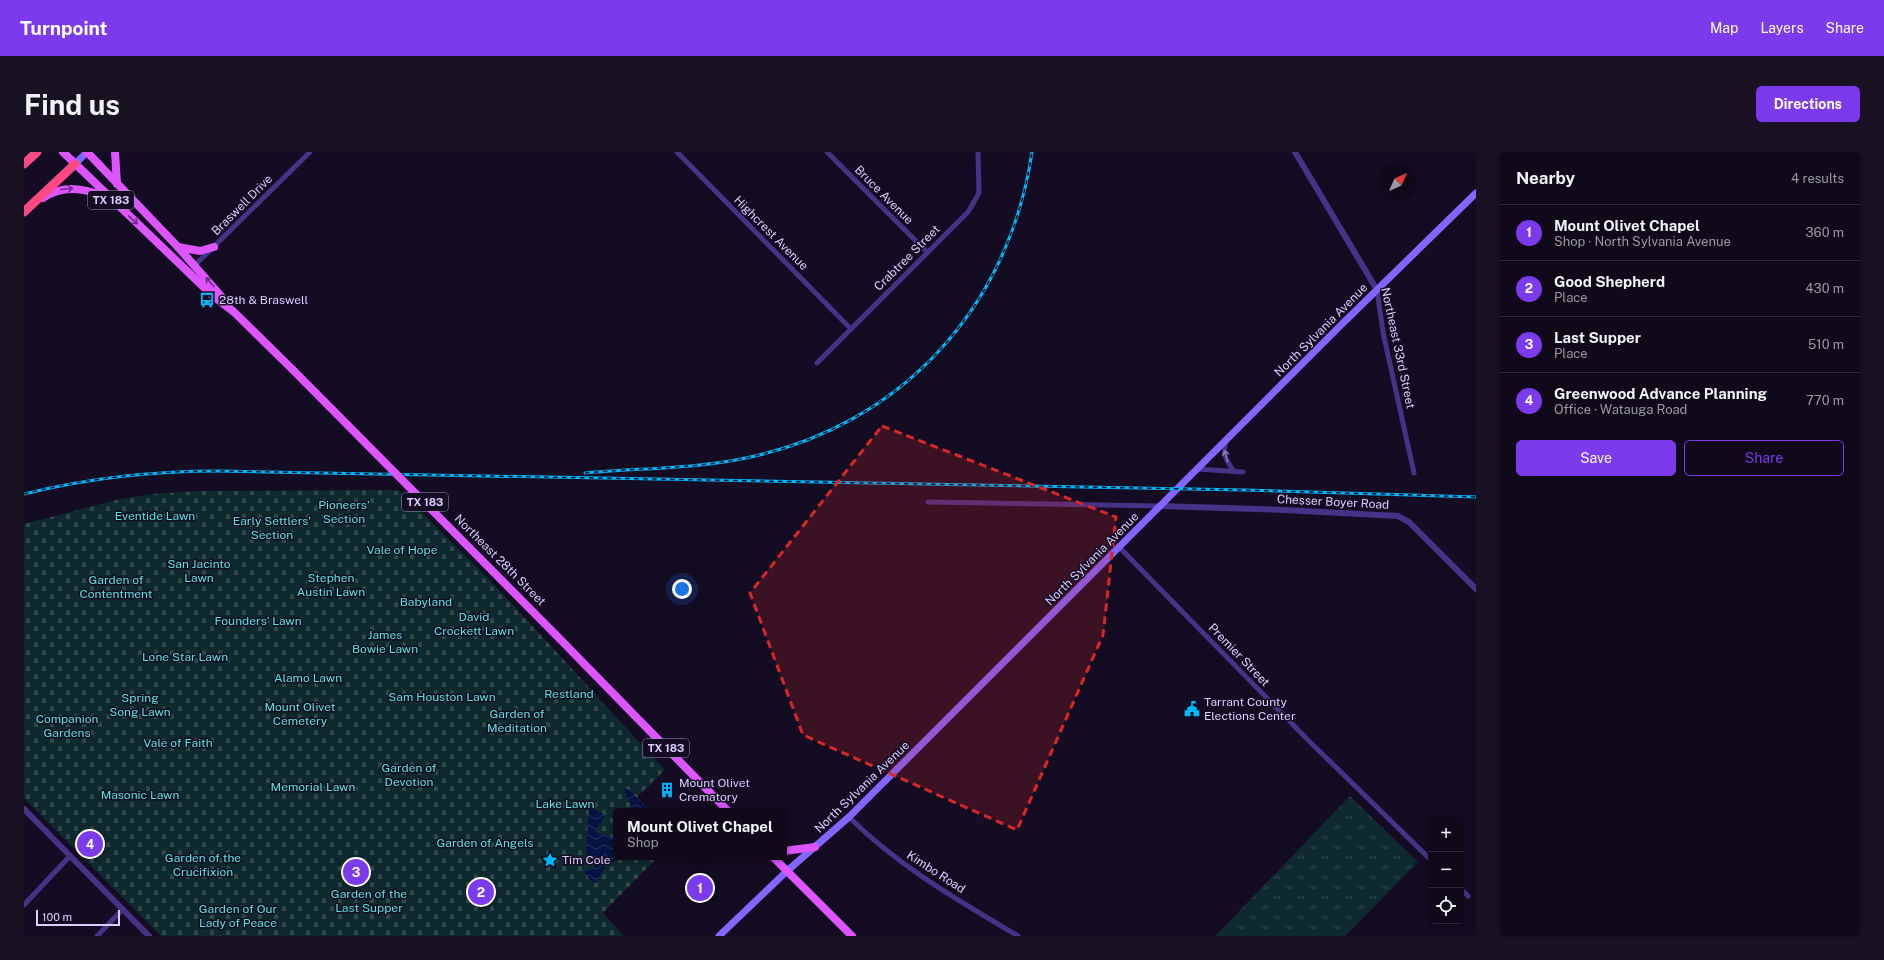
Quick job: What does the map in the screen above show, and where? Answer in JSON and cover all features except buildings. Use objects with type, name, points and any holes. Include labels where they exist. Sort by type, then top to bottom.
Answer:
[{"type":"highway","points":[[24,164],[37,152]]},
{"type":"highway","points":[[24,212],[72,162]]},
{"type":"main road","name":"Northeast 28th Street","points":[[63,152],[187,272],[234,312]]},
{"type":"main road","name":"Northeast 28th Street","points":[[87,152],[195,265],[234,312],[556,635],[725,808]]},
{"type":"main road","points":[[72,162],[87,152]]},
{"type":"main road","points":[[115,152],[117,184]]},
{"type":"main road","points":[[32,204],[51,193],[67,188],[88,190],[109,197]]},
{"type":"main road","name":"North Sylvania Avenue","points":[[719,936],[787,871],[849,817],[1226,440],[1476,193]]},
{"type":"main road","points":[[178,247],[200,251],[214,246]]},
{"type":"main road","points":[[787,851],[815,847]]},
{"type":"main road","points":[[776,860],[849,935]]},
{"type":"street","name":"Braswell Drive","points":[[187,272],[310,152]]},
{"type":"street","name":"Highcrest Avenue","points":[[677,152],[851,328]]},
{"type":"street","name":"Bruce Avenue","points":[[827,152],[927,252]]},
{"type":"street","name":"Crabtree Street","points":[[817,363],[968,212],[977,199],[980,182],[978,152]]},
{"type":"street","name":"Northeast 33rd Street","points":[[1295,152],[1377,290],[1382,332],[1414,473]]},
{"type":"street","points":[[1226,440],[1224,454],[1227,462],[1234,471]]},
{"type":"street","points":[[1197,469],[1243,472]]},
{"type":"street","points":[[928,502],[1160,506]]},
{"type":"street","name":"Chesser Boyer Road","points":[[1160,506],[1284,510],[1398,516],[1409,522],[1476,589]]},
{"type":"street","name":"Premier Street","points":[[1119,547],[1309,741],[1428,857]]},
{"type":"street","points":[[24,809],[149,936]]},
{"type":"street","name":"Kimbo Road","points":[[849,817],[874,841],[915,872],[1018,936]]},
{"type":"street","points":[[24,905],[70,856]]},
{"type":"street","points":[[1464,892],[1468,896]]},
{"type":"street","points":[[97,936],[123,909]]},
{"type":"highlighted area","points":[[882,426],[1116,517],[1103,635],[1017,830],[803,735],[750,593]]},
{"type":"green space","name":"Mount Olivet Cemetery","points":[[197,491],[400,491],[489,579],[665,770],[637,797],[647,808],[613,808],[613,860],[655,860],[603,913],[624,936],[161,936],[24,798],[24,524],[120,499],[152,494]]},
{"type":"green space","points":[[1350,796],[1418,862],[1345,936],[1215,936]]},
{"type":"water","points":[[627,788],[647,808],[633,808],[624,790]]},
{"type":"water","points":[[591,807],[605,815],[595,832],[613,838],[613,860],[615,860],[605,867],[596,883],[593,883],[585,874],[585,871],[594,869],[595,859],[587,854],[586,848],[589,810]]},
{"type":"railway","points":[[585,473],[686,466],[726,462],[746,458],[802,442],[853,419],[899,388],[938,352],[972,309],[999,261],[1019,209],[1032,152]]},
{"type":"railway","points":[[24,494],[48,488],[121,476],[170,472],[219,471],[1245,490],[1476,497]]},
{"type":"place","name":"28th & Braswell","points":[[207,300]]},
{"type":"place","name":"Tarrant County Elections Center","points":[[1192,709]]},
{"type":"place","name":"Mount Olivet Crematory","points":[[667,790]]},
{"type":"place","name":"Greenwood Advance Planning","points":[[90,844]]},
{"type":"place","name":"Tim Cole","points":[[550,860]]},
{"type":"place","name":"Last Supper","points":[[356,872]]},
{"type":"place","name":"Mount Olivet Chapel","points":[[700,888]]},
{"type":"place","name":"Good Shepherd","points":[[481,892]]},
{"type":"park label","name":"Pioneers’ Section","points":[[344,512]]},
{"type":"park label","name":"Eventide Lawn","points":[[155,516]]},
{"type":"park label","name":"Early Settlers’ Section","points":[[272,528]]},
{"type":"park label","name":"Vale of Hope","points":[[402,550]]},
{"type":"park label","name":"San Jacinto Lawn","points":[[199,571]]},
{"type":"park label","name":"Stephen Austin Lawn","points":[[331,585]]},
{"type":"park label","name":"Garden of Contentment","points":[[116,587]]},
{"type":"park label","name":"Babyland","points":[[426,602]]},
{"type":"park label","name":"Founders’ Lawn","points":[[258,621]]},
{"type":"park label","name":"David Crockett Lawn","points":[[474,624]]},
{"type":"park label","name":"James Bowie Lawn","points":[[385,642]]},
{"type":"park label","name":"Lone Star Lawn","points":[[185,657]]},
{"type":"park label","name":"Alamo Lawn","points":[[308,678]]},
{"type":"park label","name":"Restland","points":[[569,694]]},
{"type":"park label","name":"Sam Houston Lawn","points":[[442,697]]},
{"type":"park label","name":"Spring Song Lawn","points":[[140,705]]},
{"type":"park label","name":"Garden of Meditation","points":[[517,721]]},
{"type":"park label","name":"Companion Gardens","points":[[67,726]]},
{"type":"park label","name":"Vale of Faith","points":[[178,743]]},
{"type":"park label","name":"Garden of Devotion","points":[[409,775]]},
{"type":"park label","name":"Memorial Lawn","points":[[313,787]]},
{"type":"park label","name":"Masonic Lawn","points":[[140,795]]},
{"type":"park label","name":"Lake Lawn","points":[[565,804]]},
{"type":"park label","name":"Garden of Angels","points":[[485,843]]},
{"type":"park label","name":"Garden of the Crucifixion","points":[[203,865]]},
{"type":"park label","name":"Garden of the Last Supper","points":[[369,901]]},
{"type":"park label","name":"Garden of Our Lady of Peace","points":[[238,916]]}]
